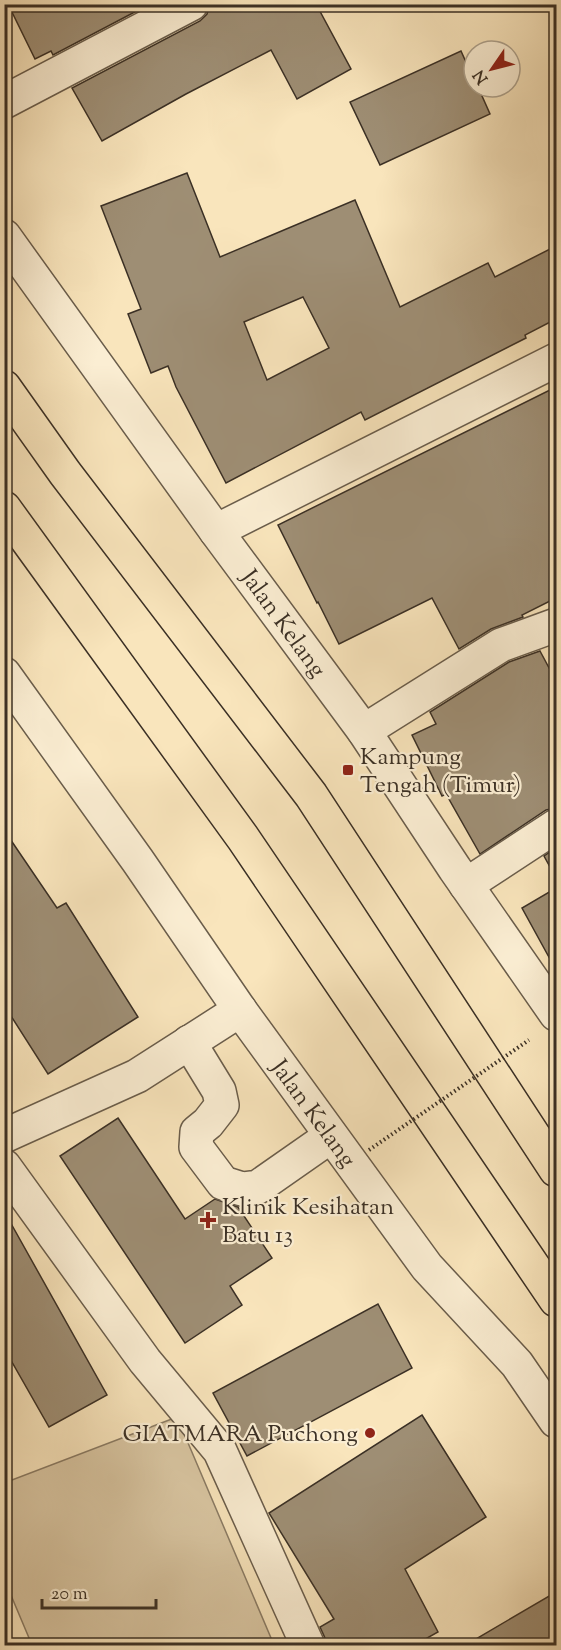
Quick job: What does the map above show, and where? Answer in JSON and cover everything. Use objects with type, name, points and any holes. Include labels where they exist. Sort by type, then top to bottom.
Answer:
[{"type":"highway","points":[[4,387],[65,473],[311,795],[556,1170]]},
{"type":"highway","points":[[4,508],[243,838],[556,1300]]},
{"type":"street","points":[[4,102],[191,4]]},
{"type":"street","name":"Jalan Kelang","points":[[4,236],[216,531],[364,731],[376,753],[556,1014]]},
{"type":"street","points":[[216,531],[556,360]]},
{"type":"street","points":[[364,731],[501,645],[556,625]]},
{"type":"street","name":"Jalan Kelang","points":[[4,674],[138,861],[240,1010],[427,1267],[517,1364],[556,1421]]},
{"type":"street","points":[[466,885],[556,826]]},
{"type":"street","points":[[4,1136],[137,1076],[240,1010]]},
{"type":"street","points":[[189,1042],[219,1091],[222,1105],[197,1132],[196,1147],[223,1183],[242,1190],[258,1187],[331,1136]]},
{"type":"street","points":[[4,1166],[145,1361],[220,1451],[308,1646]]},
{"type":"path","points":[[369,1150],[529,1040]]},
{"type":"shaded area","points":[[177,1417],[274,1645],[32,1645],[5,1581],[4,1483]]},
{"type":"building","points":[[8,4],[150,4],[53,55],[51,51],[35,59]]},
{"type":"building","points":[[210,4],[316,4],[351,69],[297,99],[271,50],[102,141],[72,88],[200,21],[207,14]]},
{"type":"building","points":[[461,51],[462,99],[483,99],[490,114],[380,165],[350,102]]},
{"type":"building","points":[[187,173],[220,257],[355,200],[400,307],[488,263],[495,277],[556,246],[556,319],[525,335],[526,338],[365,420],[361,412],[226,483],[176,387],[168,366],[151,373],[128,314],[141,309],[101,206]],"holes":[[[303,297],[329,348],[267,380],[244,322]]]},
{"type":"building","points":[[556,387],[556,598],[522,615],[523,617],[491,629],[459,649],[432,598],[339,644],[278,525]]},
{"type":"building","points":[[540,651],[556,681],[556,808],[546,810],[480,854],[446,794],[442,796],[412,735],[436,724],[430,712],[509,662]]},
{"type":"building","points":[[4,830],[57,908],[66,903],[138,1017],[48,1074],[4,1005]]},
{"type":"building","points":[[556,848],[556,878],[544,856]]},
{"type":"building","points":[[556,888],[556,970],[522,908]]},
{"type":"building","points":[[118,1118],[185,1219],[215,1199],[238,1207],[272,1258],[230,1286],[242,1305],[185,1343],[60,1156]]},
{"type":"building","points":[[4,1211],[107,1395],[49,1427],[4,1348]]},
{"type":"building","points":[[378,1304],[412,1368],[247,1456],[213,1393]]},
{"type":"building","points":[[422,1415],[486,1517],[405,1569],[438,1632],[413,1646],[326,1646],[320,1627],[334,1619],[269,1513]]},
{"type":"building","points":[[556,1592],[556,1646],[464,1646]]},
{"type":"place","name":"Kampung Tengah (Timur)","points":[[348,770]]},
{"type":"place","name":"Klinik Kesihatan Batu 13","points":[[208,1220]]},
{"type":"place","name":"GIATMARA Puchong","points":[[370,1433]]}]
